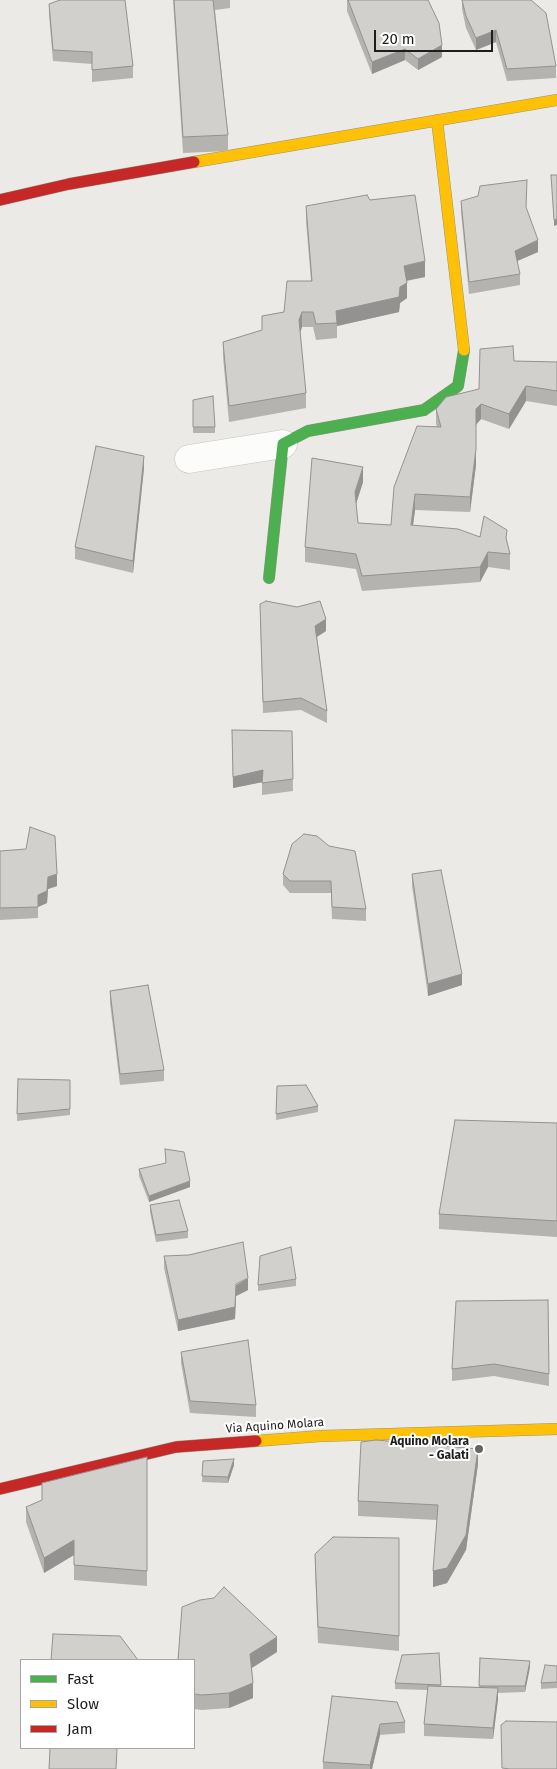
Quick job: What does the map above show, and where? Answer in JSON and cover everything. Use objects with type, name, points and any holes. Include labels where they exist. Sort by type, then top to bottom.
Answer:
[{"type":"street","points":[[0,200],[79,182],[557,100]]},
{"type":"street","points":[[189,459],[283,444],[308,431],[424,410],[458,386],[464,353],[437,120]]},
{"type":"street","points":[[269,578],[283,444]]},
{"type":"street","name":"Via Aquino Molara","points":[[0,1489],[176,1447],[321,1436],[557,1429]]},
{"type":"building","points":[[60,0],[125,0],[133,66],[92,70],[92,52],[53,50],[49,4]]},
{"type":"building","points":[[174,0],[213,0],[228,135],[183,137]]},
{"type":"building","points":[[348,0],[428,0],[439,23],[442,45],[418,59],[405,49],[372,62]]},
{"type":"building","points":[[462,0],[531,0],[546,13],[556,66],[507,69],[496,30],[476,38],[466,16]]},
{"type":"building","points":[[551,175],[557,175],[557,219],[554,220]]},
{"type":"building","points":[[527,180],[526,207],[538,240],[515,251],[520,274],[469,282],[461,201],[478,196],[480,186]]},
{"type":"building","points":[[367,195],[370,200],[415,195],[425,261],[404,266],[407,283],[400,287],[399,297],[336,311],[337,323],[316,324],[313,312],[302,312],[299,320],[306,393],[229,406],[223,342],[262,330],[262,316],[284,312],[287,281],[312,281],[306,206]]},
{"type":"building","points":[[513,346],[514,361],[557,362],[557,391],[526,386],[509,414],[481,404],[476,409],[476,449],[470,497],[415,494],[411,525],[458,529],[480,537],[484,516],[507,530],[506,538],[510,554],[488,552],[480,567],[362,576],[356,554],[305,547],[312,458],[363,467],[355,492],[358,523],[391,525],[394,487],[417,426],[441,427],[436,409],[446,397],[479,389],[480,349]]},
{"type":"building","points":[[213,396],[215,427],[193,427],[193,400]]},
{"type":"building","points":[[96,446],[144,456],[133,561],[75,547]]},
{"type":"building","points":[[266,601],[297,607],[320,601],[326,619],[315,626],[327,711],[301,698],[263,702],[260,604]]},
{"type":"building","points":[[232,730],[292,731],[293,779],[262,783],[263,770],[233,777]]},
{"type":"building","points":[[30,827],[55,836],[57,874],[48,877],[47,891],[38,895],[38,907],[0,908],[0,851],[26,849]]},
{"type":"building","points":[[304,834],[317,836],[329,846],[355,851],[366,909],[332,907],[331,881],[290,881],[283,874],[292,844]]},
{"type":"building","points":[[441,870],[462,974],[428,984],[412,874]]},
{"type":"building","points":[[148,985],[164,1070],[120,1074],[110,991]]},
{"type":"building","points":[[18,1079],[70,1080],[70,1109],[17,1114]]},
{"type":"building","points":[[306,1085],[318,1106],[276,1114],[277,1086]]},
{"type":"building","points":[[455,1120],[557,1123],[557,1221],[439,1214]]},
{"type":"building","points":[[165,1149],[184,1152],[190,1181],[149,1196],[139,1169],[166,1163]]},
{"type":"building","points":[[179,1200],[188,1231],[156,1235],[150,1205]]},
{"type":"building","points":[[243,1242],[248,1278],[236,1284],[235,1307],[178,1320],[164,1256],[189,1255]]},
{"type":"building","points":[[291,1247],[296,1279],[258,1285],[260,1256]]},
{"type":"building","points":[[548,1300],[549,1374],[494,1364],[452,1369],[456,1301]]},
{"type":"building","points":[[248,1340],[256,1405],[190,1401],[181,1352]]},
{"type":"building","points":[[376,1440],[478,1449],[466,1535],[447,1568],[433,1571],[438,1505],[358,1501],[361,1442]]},
{"type":"building","points":[[147,1457],[147,1571],[74,1565],[74,1540],[44,1558],[26,1507],[42,1500],[42,1483]]},
{"type":"building","points":[[234,1459],[228,1477],[202,1476],[203,1461]]},
{"type":"building","points":[[333,1537],[399,1538],[399,1636],[318,1627],[315,1554]]},
{"type":"building","points":[[224,1587],[277,1637],[250,1654],[253,1683],[229,1693],[195,1694],[195,1659],[178,1659],[182,1607],[200,1600],[214,1598]]},
{"type":"building","points":[[53,1634],[120,1636],[137,1659],[51,1659]]},
{"type":"building","points":[[439,1653],[441,1685],[395,1683],[402,1655]]},
{"type":"building","points":[[480,1658],[530,1661],[525,1686],[479,1686]]},
{"type":"building","points":[[545,1665],[557,1666],[557,1682],[541,1683]]},
{"type":"building","points":[[428,1686],[498,1688],[493,1728],[424,1724]]},
{"type":"building","points":[[332,1696],[397,1702],[405,1722],[380,1724],[370,1765],[323,1762]]},
{"type":"building","points":[[506,1721],[557,1722],[557,1769],[502,1768],[501,1725]]},
{"type":"building","points":[[50,1749],[117,1749],[116,1769],[49,1769]]},
{"type":"traffic: fast","points":[[269,578],[283,444],[308,431],[424,410],[458,386],[464,350]]},
{"type":"traffic: slow","points":[[194,162],[557,100]]},
{"type":"traffic: slow","points":[[437,120],[464,350]]},
{"type":"traffic: slow","points":[[256,1441],[321,1436],[557,1429]]},
{"type":"traffic: jam","points":[[0,200],[69,184],[194,162]]},
{"type":"traffic: jam","points":[[0,1489],[176,1447],[256,1441]]},
{"type":"place","name":"Aquino Molara - Galati","points":[[479,1449]]}]
